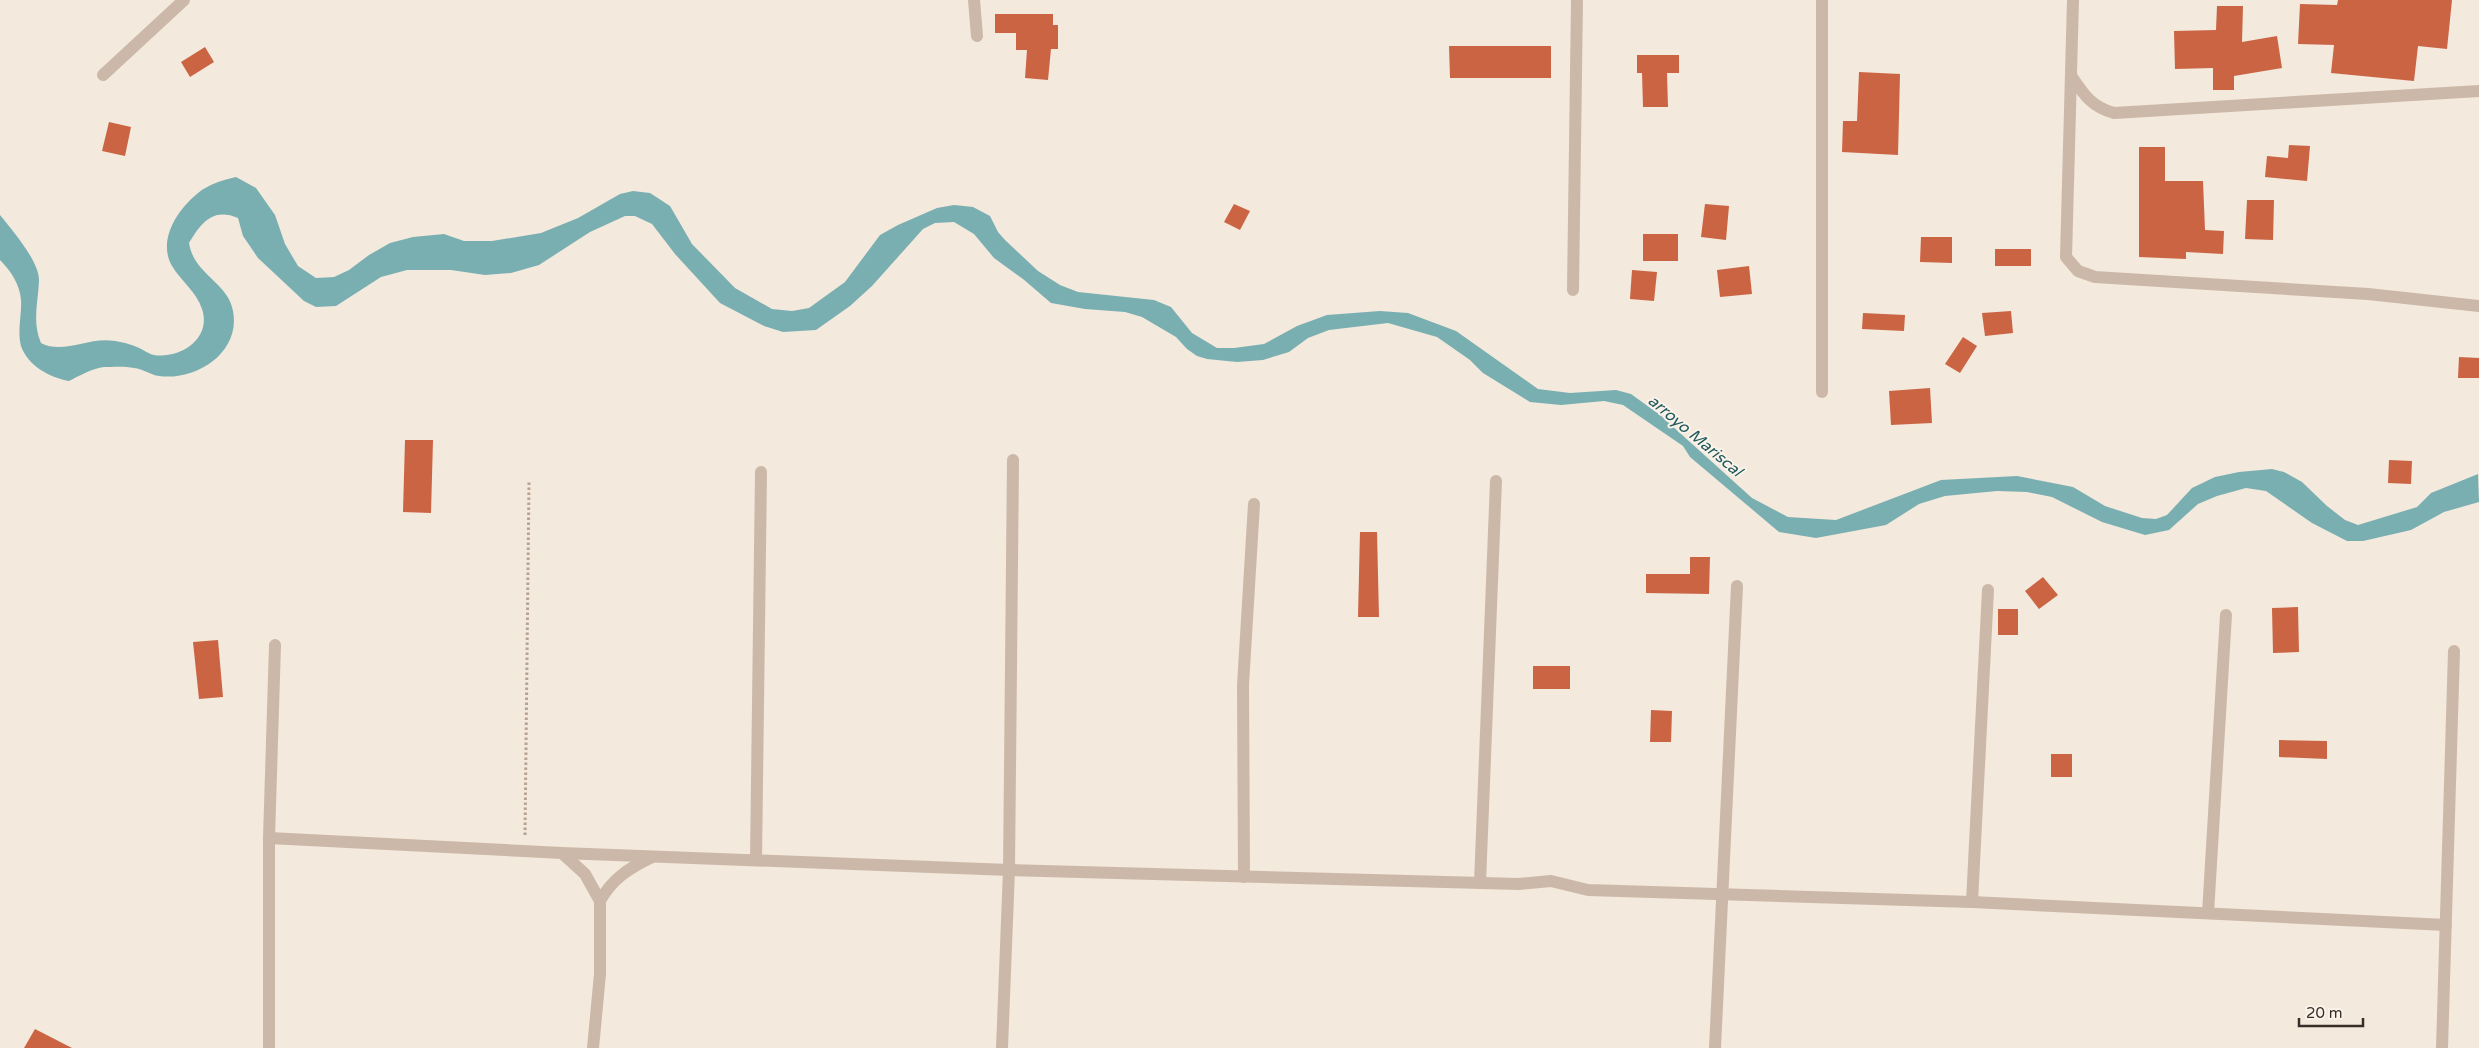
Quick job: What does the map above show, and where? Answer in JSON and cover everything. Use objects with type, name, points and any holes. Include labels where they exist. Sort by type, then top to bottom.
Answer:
[{"type":"street","points":[[103,75],[184,0]]},
{"type":"street","points":[[974,0],[977,36]]},
{"type":"street","points":[[1573,290],[1577,0]]},
{"type":"street","points":[[1822,0],[1822,392]]},
{"type":"street","points":[[2073,0],[2066,257],[2078,271],[2095,277],[2368,294],[2479,306]]},
{"type":"street","points":[[2072,77],[2088,100],[2100,109],[2114,113],[2479,91]]},
{"type":"street","points":[[1002,1048],[1009,870],[1013,460]]},
{"type":"street","points":[[756,860],[761,472]]},
{"type":"street","points":[[1480,883],[1496,481]]},
{"type":"street","points":[[1244,877],[1243,685],[1254,504]]},
{"type":"street","points":[[1715,1048],[1724,894],[1736,586]]},
{"type":"street","points":[[1972,902],[1988,590]]},
{"type":"street","points":[[2208,913],[2226,615]]},
{"type":"street","points":[[268,1048],[269,838],[276,645]]},
{"type":"street","points":[[2442,1048],[2454,651]]},
{"type":"street","points":[[269,838],[1009,870],[1519,884],[1551,882],[1588,890],[1972,902],[2446,925]]},
{"type":"street","points":[[562,852],[585,874],[600,901],[600,974],[593,1048]]},
{"type":"street","points":[[600,901],[616,878],[626,870],[655,856]]},
{"type":"path","points":[[525,850],[528,481]]},
{"type":"water","points":[[236,177],[256,188],[275,215],[285,244],[298,266],[316,278],[334,277],[349,270],[369,255],[390,243],[413,237],[444,234],[464,241],[492,241],[541,233],[578,218],[620,194],[633,191],[650,193],[670,206],[692,244],[735,288],[772,309],[792,311],[809,308],[845,282],[880,235],[937,208],[954,205],[973,207],[990,216],[998,232],[1005,240],[1038,271],[1060,285],[1078,292],[1154,300],[1171,307],[1192,333],[1217,348],[1264,344],[1297,326],[1327,315],[1380,311],[1408,313],[1456,331],[1538,389],[1570,393],[1616,390],[1631,394],[1660,415],[1752,498],[1788,517],[1836,520],[1941,480],[2017,476],[2073,487],[2105,506],[2142,518],[2156,519],[2167,515],[2192,488],[2215,477],[2239,472],[2272,469],[2284,472],[2302,482],[2345,520],[2358,525],[2417,507],[2431,493],[2478,474],[2479,502],[2444,512],[2411,530],[2363,541],[2347,541],[2312,523],[2266,491],[2246,488],[2217,496],[2198,504],[2169,530],[2145,535],[2102,522],[2052,497],[2027,492],[1997,491],[1945,496],[1919,504],[1886,525],[1816,538],[1779,532],[1690,457],[1683,446],[1623,405],[1604,401],[1561,405],[1530,402],[1483,373],[1470,360],[1437,337],[1388,323],[1329,330],[1308,338],[1289,352],[1263,360],[1237,362],[1207,359],[1197,356],[1187,349],[1176,337],[1142,317],[1125,312],[1085,309],[1051,303],[994,258],[974,234],[954,222],[935,223],[923,229],[872,286],[850,306],[816,330],[783,332],[764,326],[720,303],[675,254],[652,224],[635,216],[625,216],[590,232],[539,265],[511,273],[485,275],[451,270],[407,270],[381,277],[336,306],[316,307],[304,301],[258,258],[243,236],[238,218],[221,214],[203,223],[189,243],[197,263],[225,293],[233,311],[234,326],[230,339],[223,351],[213,361],[188,374],[159,376],[130,367],[104,367],[69,381],[54,377],[34,365],[21,346],[21,300],[19,288],[11,273],[0,260],[0,215],[24,246],[38,273],[36,320],[41,343],[59,347],[105,340],[126,343],[152,354],[174,354],[192,345],[198,338],[204,320],[202,309],[192,291],[172,266],[168,256],[168,236],[177,216],[198,193],[211,185]]},
{"type":"building","points":[[2338,0],[2452,0],[2447,49],[2418,46],[2414,81],[2331,73],[2334,45],[2298,44],[2300,4],[2337,5]]},
{"type":"building","points":[[2217,6],[2243,6],[2242,42],[2277,36],[2282,68],[2234,76],[2234,90],[2213,90],[2213,68],[2175,69],[2174,31],[2216,30]]},
{"type":"building","points":[[995,14],[1053,14],[1053,25],[1058,25],[1058,49],[1051,49],[1048,80],[1025,78],[1027,50],[1016,50],[1016,33],[995,33]]},
{"type":"building","points":[[1449,46],[1551,46],[1551,78],[1450,78]]},
{"type":"building","points":[[205,47],[214,62],[190,77],[181,62]]},
{"type":"building","points":[[1637,55],[1679,55],[1679,73],[1667,73],[1668,107],[1643,107],[1642,73],[1637,73]]},
{"type":"building","points":[[1859,72],[1900,74],[1898,155],[1842,152],[1843,121],[1857,121]]},
{"type":"building","points":[[109,122],[131,127],[125,156],[102,151]]},
{"type":"building","points":[[2289,145],[2310,146],[2307,181],[2265,177],[2267,156],[2288,158]]},
{"type":"building","points":[[2139,147],[2165,147],[2165,181],[2203,181],[2205,230],[2224,231],[2223,254],[2186,252],[2186,259],[2139,257]]},
{"type":"building","points":[[2247,200],[2274,200],[2273,240],[2245,239]]},
{"type":"building","points":[[1234,204],[1250,211],[1240,230],[1224,222]]},
{"type":"building","points":[[1705,204],[1729,206],[1726,240],[1701,237]]},
{"type":"building","points":[[1643,234],[1678,234],[1678,261],[1643,261]]},
{"type":"building","points":[[1921,237],[1952,237],[1952,263],[1920,262]]},
{"type":"building","points":[[1995,249],[2031,249],[2031,266],[1995,266]]},
{"type":"building","points":[[1749,266],[1752,294],[1720,297],[1717,270]]},
{"type":"building","points":[[1632,270],[1657,272],[1654,301],[1630,299]]},
{"type":"building","points":[[2011,311],[2013,333],[1985,336],[1982,313]]},
{"type":"building","points":[[1863,313],[1905,315],[1904,331],[1862,329]]},
{"type":"building","points":[[1963,337],[1977,346],[1960,373],[1945,364]]},
{"type":"building","points":[[2459,357],[2479,358],[2479,378],[2458,378]]},
{"type":"building","points":[[1930,388],[1932,423],[1891,425],[1889,391]]},
{"type":"building","points":[[405,440],[433,440],[431,513],[403,512]]},
{"type":"building","points":[[2389,460],[2412,461],[2411,484],[2388,483]]},
{"type":"building","points":[[1360,532],[1377,532],[1379,617],[1358,617]]},
{"type":"building","points":[[1690,557],[1710,557],[1709,594],[1646,593],[1646,574],[1690,574]]},
{"type":"building","points":[[2043,577],[2058,595],[2039,609],[2025,591]]},
{"type":"building","points":[[2298,607],[2299,652],[2273,653],[2272,608]]},
{"type":"building","points":[[1998,609],[2018,609],[2018,635],[1998,635]]},
{"type":"building","points":[[218,640],[223,697],[199,699],[193,642]]},
{"type":"building","points":[[1533,666],[1570,666],[1570,689],[1533,689]]},
{"type":"building","points":[[1651,710],[1672,711],[1671,742],[1650,742]]},
{"type":"building","points":[[2279,740],[2327,741],[2327,759],[2279,757]]},
{"type":"building","points":[[2051,754],[2072,754],[2072,777],[2051,777]]},
{"type":"building","points":[[35,1029],[72,1048],[24,1048]]},
{"type":"water label","name":"arroyo Mariscal","points":[[1695,436]]}]
